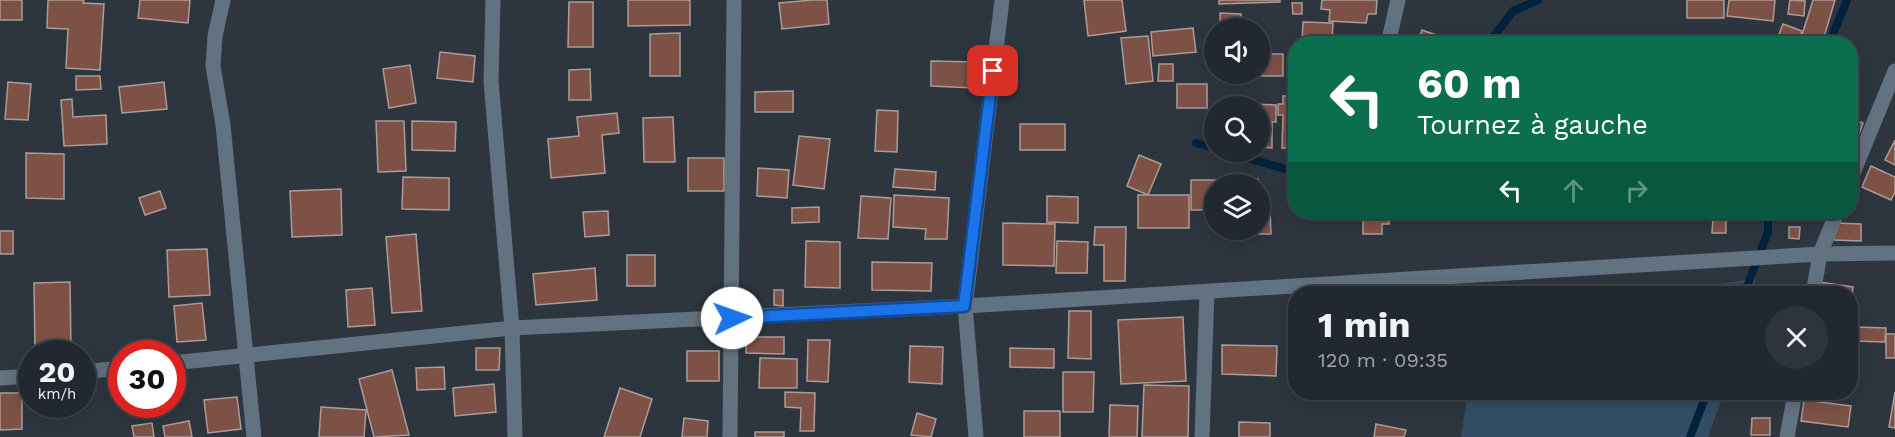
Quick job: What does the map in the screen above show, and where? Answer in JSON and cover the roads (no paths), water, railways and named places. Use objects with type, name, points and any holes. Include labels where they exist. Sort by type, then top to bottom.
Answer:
[{"type":"street","points":[[223,0],[215,36],[213,66],[223,125],[244,356],[254,437]]},
{"type":"street","points":[[493,0],[492,81],[512,328],[515,437]]},
{"type":"street","points":[[730,437],[734,0]]},
{"type":"street","points":[[976,437],[964,306],[1002,0]]},
{"type":"street","points":[[1390,36],[1398,0]]},
{"type":"street","points":[[1858,161],[1895,71]]},
{"type":"street","points":[[1814,286],[1820,254],[1834,219]]},
{"type":"street","points":[[1304,286],[1820,254],[1895,253]]},
{"type":"street","points":[[186,362],[512,328],[964,306],[1288,287]]},
{"type":"street","points":[[1202,437],[1207,292]]},
{"type":"street","points":[[0,378],[18,377]]},
{"type":"street","points":[[1787,437],[1794,400]]},
{"type":"waterway","points":[[1494,36],[1513,11],[1538,0]]},
{"type":"waterway","points":[[1832,36],[1847,0]]},
{"type":"waterway","points":[[1196,143],[1204,145]]},
{"type":"waterway","points":[[1261,162],[1288,170]]},
{"type":"waterway","points":[[1747,286],[1768,232],[1768,219]]},
{"type":"waterway","points":[[1690,437],[1704,400]]}]
